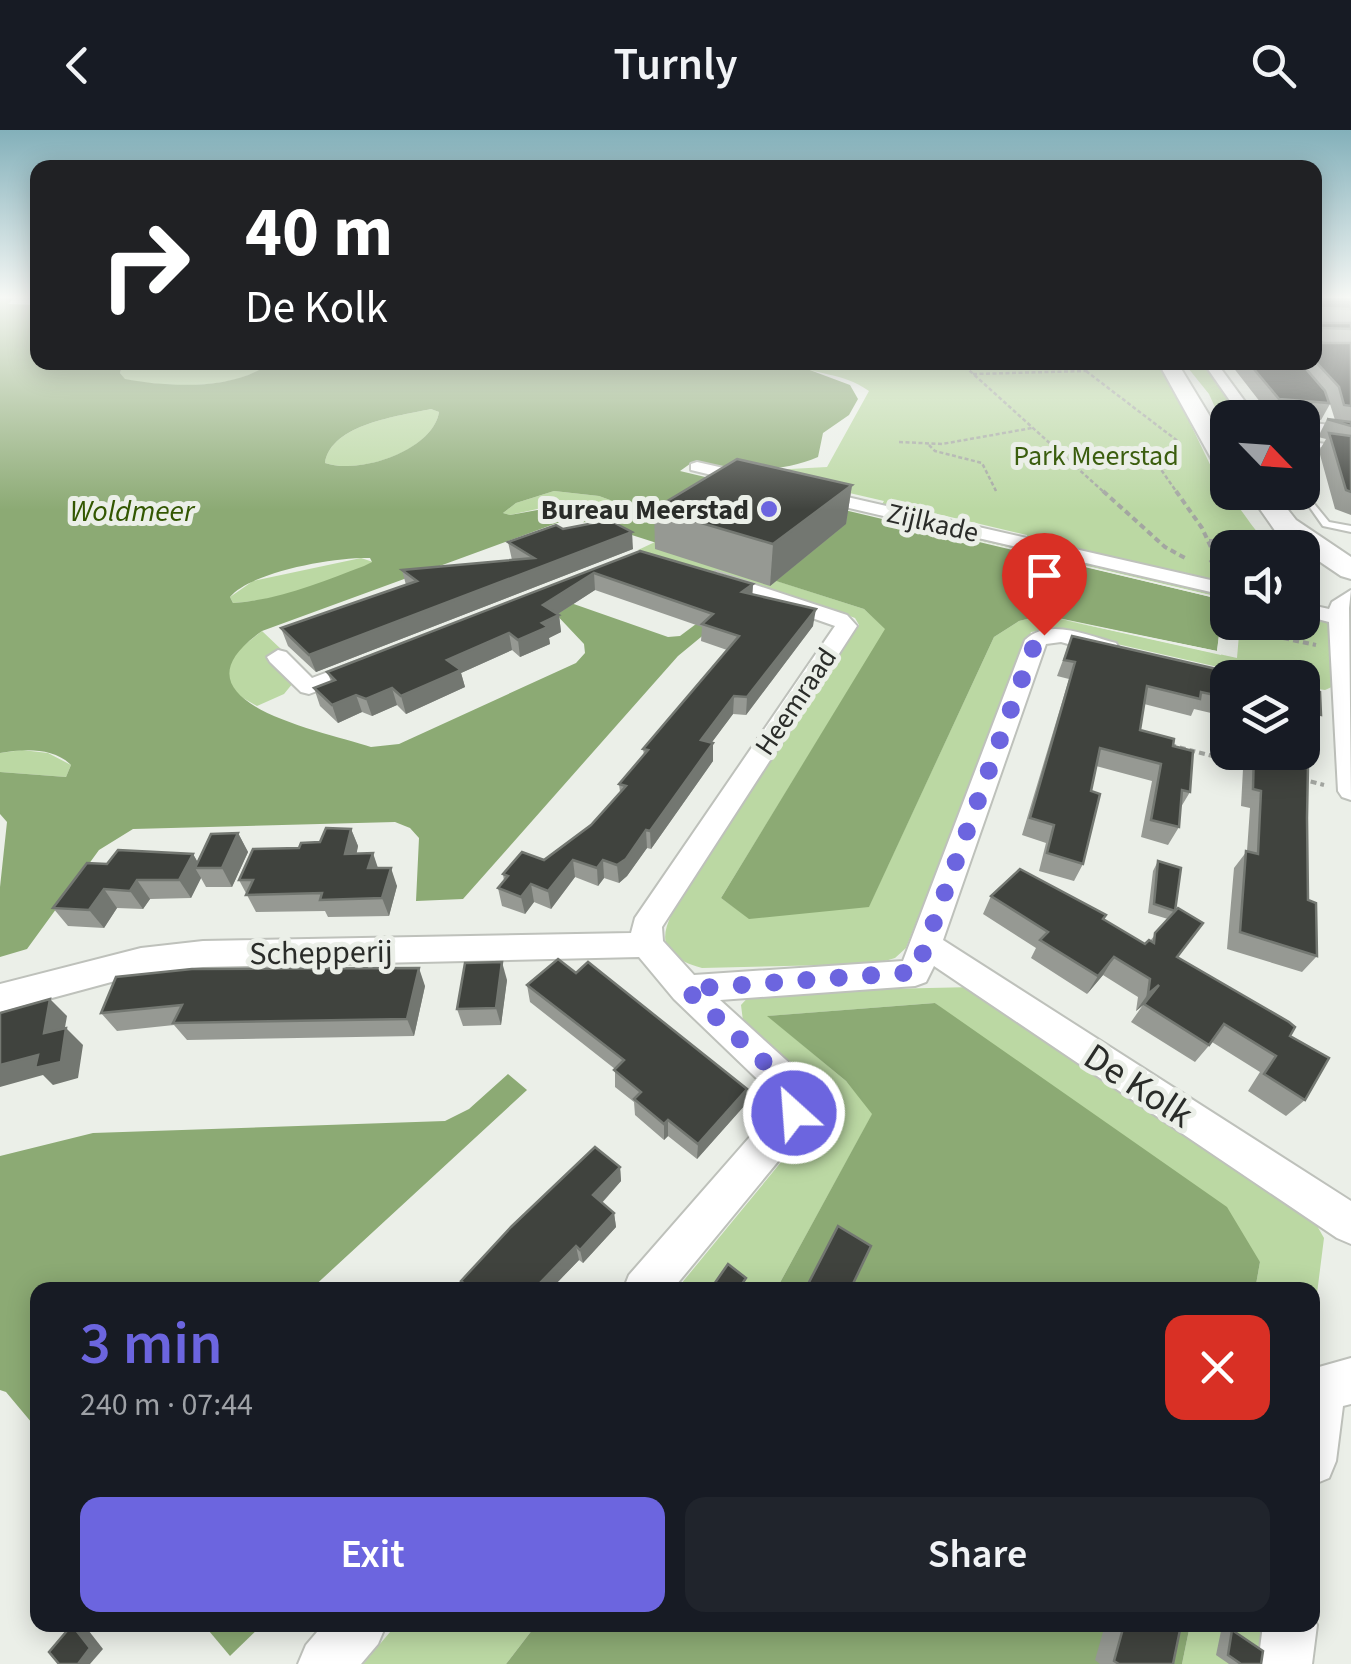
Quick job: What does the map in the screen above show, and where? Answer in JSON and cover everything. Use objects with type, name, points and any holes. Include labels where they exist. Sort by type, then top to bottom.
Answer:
[{"type":"street","points":[[1172,370],[1210,420]]},
{"type":"street","points":[[1184,370],[1210,415]]},
{"type":"street","points":[[1215,370],[1237,400]]},
{"type":"street","points":[[1320,425],[1351,432]]},
{"type":"street","name":"Zijlkade","points":[[697,467],[1210,586]]},
{"type":"street","points":[[1274,510],[1286,526],[1351,570]]},
{"type":"street","points":[[1320,569],[1351,584]]},
{"type":"street","name":"Heemraad","points":[[647,945],[646,926],[846,626],[840,619],[692,570]]},
{"type":"street","points":[[1342,789],[1333,700],[1345,620],[1340,606],[1351,596]]},
{"type":"street","points":[[1320,614],[1345,620]]},
{"type":"street","points":[[686,989],[916,972],[1036,640],[1044,635],[1057,636],[1129,652]]},
{"type":"street","points":[[278,657],[310,687],[382,658]]},
{"type":"street","points":[[647,945],[686,989],[794,1090],[794,1113],[651,1282]]},
{"type":"street","name":"Schepperij","points":[[0,998],[141,961],[203,954],[647,945]]},
{"type":"street","name":"De Kolk","points":[[928,946],[1351,1224]]},
{"type":"street","points":[[1320,1403],[1322,1388],[1351,1381]]},
{"type":"street","points":[[325,1664],[352,1632]]},
{"type":"street","points":[[1285,1664],[1289,1632]]},
{"type":"lane","points":[[1320,445],[1351,449]]},
{"type":"lane","points":[[1316,510],[1326,524],[1351,529]]},
{"type":"path","points":[[968,370],[1165,547],[1190,560]]},
{"type":"path","points":[[972,374],[1086,371],[1179,442],[1153,458],[1061,453]]},
{"type":"path","points":[[899,442],[929,445],[1032,428]]},
{"type":"path","points":[[929,445],[935,451],[982,463],[996,492]]},
{"type":"path","points":[[1153,458],[1210,546]]},
{"type":"path","points":[[1291,640],[1319,646]]},
{"type":"path","points":[[1154,741],[1210,756]]},
{"type":"path","points":[[1170,763],[1173,746]]},
{"type":"path","points":[[1298,778],[1342,789]]},
{"type":"green space","points":[[259,370],[201,385],[125,380],[120,373]]},
{"type":"green space","name":"Park Meerstad","points":[[810,370],[1164,370],[1210,464],[1210,510],[1241,510],[1256,530],[1210,530],[1210,580],[1028,541],[1027,535],[908,507],[897,511],[880,507],[884,501],[754,471],[827,467],[869,391],[848,380]]},
{"type":"green space","points":[[1190,370],[1211,370],[1233,400],[1212,400]]},
{"type":"green space","points":[[431,409],[439,412],[434,426],[423,438],[392,457],[356,466],[325,463],[330,450],[353,431]]},
{"type":"green space","points":[[554,491],[599,496],[621,504],[614,508],[551,506],[503,513],[516,503]]},
{"type":"green space","points":[[914,521],[1210,590],[1210,595],[911,525]]},
{"type":"green space","points":[[655,542],[864,609],[886,629],[721,898],[749,918],[869,906],[994,637],[1034,613],[1237,658],[1239,640],[1320,640],[1320,620],[1329,624],[1334,686],[1320,689],[1320,660],[1210,660],[1210,665],[1051,629],[1031,632],[906,948],[895,958],[875,964],[702,968],[684,962],[667,946],[665,936],[672,914],[859,625],[855,618],[844,614],[638,550]]},
{"type":"green space","points":[[361,558],[373,562],[305,590],[233,603],[230,597],[253,581]]},
{"type":"green space","points":[[262,631],[283,651],[268,657],[293,683],[284,694],[257,706],[236,694],[226,674],[233,654]]},
{"type":"green space","points":[[0,753],[48,753],[71,765],[66,777],[0,772]]},
{"type":"green space","points":[[974,987],[1308,1210],[1324,1238],[1318,1282],[1256,1282],[1260,1262],[935,1003],[768,1016],[846,1081],[873,1113],[780,1282],[683,1282],[819,1116],[820,1088],[743,1021],[741,1005],[753,992]]},
{"type":"green space","points":[[390,1632],[531,1632],[506,1664],[363,1664]]},
{"type":"green space","points":[[1189,1632],[1264,1632],[1259,1664],[1182,1664]]},
{"type":"water","name":"Woldmeer","points":[[0,368],[121,370],[125,379],[161,384],[220,382],[258,370],[810,370],[850,385],[858,399],[849,415],[823,433],[818,457],[788,466],[757,469],[694,461],[680,471],[1210,597],[1210,640],[1219,640],[1217,651],[1034,613],[1019,621],[994,637],[869,907],[749,919],[721,898],[885,629],[864,609],[591,522],[557,523],[262,631],[236,655],[230,676],[239,694],[260,709],[371,747],[399,744],[576,663],[585,653],[584,644],[551,609],[568,602],[668,637],[680,636],[704,618],[718,623],[678,656],[463,899],[416,901],[419,838],[410,828],[395,822],[133,829],[99,850],[27,949],[0,957],[0,887],[7,822],[0,814],[0,772],[66,777],[71,765],[47,752],[0,753]],"holes":[[[431,409],[439,412],[434,426],[423,438],[392,457],[356,466],[325,463],[340,439],[368,424]],[[554,491],[599,496],[621,504],[614,508],[565,505],[503,513],[516,503]],[[355,558],[370,558],[372,562],[284,594],[233,603],[230,597],[275,573]]]},
{"type":"water","points":[[935,1003],[1227,1207],[1260,1262],[1256,1282],[780,1282],[872,1114],[846,1081],[767,1016]]},
{"type":"water","points":[[508,1074],[527,1090],[319,1282],[30,1282],[30,1421],[0,1390],[0,1156],[93,1133],[445,1121],[469,1109]]},
{"type":"water","points":[[210,1632],[255,1632],[230,1656]]},
{"type":"water","points":[[531,1632],[1189,1632],[1182,1664],[506,1664]]},
{"type":"pier","points":[[842,508],[1210,595],[1210,597]]},
{"type":"pier","points":[[1064,620],[1217,651],[1218,640],[1223,640],[1221,655]]},
{"type":"building","points":[[1322,368],[1351,368],[1351,406],[1344,405],[1339,387]]},
{"type":"building","points":[[1255,370],[1307,370],[1325,391],[1329,403],[1279,399]]},
{"type":"building","points":[[1329,433],[1351,436],[1351,492],[1346,490]]},
{"type":"building","points":[[737,459],[852,485],[773,544],[654,509]]},
{"type":"building","points":[[609,520],[632,532],[309,655],[281,628],[417,581],[402,570],[534,558],[508,542],[556,525],[563,529]]},
{"type":"building","points":[[640,551],[753,584],[742,592],[816,609],[747,697],[734,696],[701,740],[713,743],[626,859],[617,865],[603,860],[597,868],[573,860],[548,891],[531,884],[521,897],[498,888],[508,876],[503,874],[522,852],[544,860],[591,825],[626,786],[619,784],[648,750],[643,749],[739,636],[702,624],[713,614],[594,573],[543,605],[559,615],[542,623],[548,627],[518,640],[509,633],[447,660],[461,670],[401,696],[392,688],[366,699],[356,695],[332,705],[314,688],[335,680],[327,672]]},
{"type":"building","points":[[1072,636],[1210,668],[1210,694],[1201,692],[1200,699],[1147,686],[1140,730],[1174,739],[1173,746],[1193,751],[1190,792],[1182,790],[1179,827],[1151,820],[1161,764],[1100,748],[1091,791],[1100,794],[1083,864],[1047,853],[1054,825],[1030,818],[1075,662],[1064,660]]},
{"type":"building","points":[[1254,770],[1308,770],[1308,900],[1316,903],[1317,956],[1240,932],[1246,851],[1258,854],[1261,791],[1253,789]]},
{"type":"building","points":[[326,828],[351,829],[345,854],[373,853],[368,868],[391,868],[382,898],[320,900],[322,893],[246,895],[253,880],[239,880],[253,849],[299,848],[301,843],[320,842]]},
{"type":"building","points":[[238,833],[222,868],[195,868],[211,834]]},
{"type":"building","points":[[118,850],[193,854],[179,880],[137,880],[130,891],[104,889],[89,910],[53,908],[87,863],[107,864]]},
{"type":"building","points":[[1158,861],[1181,868],[1175,911],[1154,904]]},
{"type":"building","points":[[1020,869],[1106,915],[1103,919],[1145,944],[1149,940],[1154,943],[1155,933],[1178,908],[1203,923],[1177,957],[1289,1022],[1295,1027],[1290,1036],[1329,1058],[1305,1100],[1264,1074],[1276,1056],[1224,1024],[1209,1045],[1144,1004],[1159,985],[1148,994],[1150,979],[1114,957],[1098,976],[1040,940],[1048,932],[991,896]]},
{"type":"building","points":[[558,959],[576,973],[588,962],[747,1089],[698,1144],[668,1120],[664,1124],[634,1099],[641,1092],[614,1070],[624,1060],[527,985]]},
{"type":"building","points":[[502,962],[496,1008],[457,1009],[465,963]]},
{"type":"building","points":[[419,968],[407,1019],[173,1023],[182,1005],[101,1013],[116,977],[192,969]]},
{"type":"building","points":[[50,999],[44,1033],[66,1028],[61,1062],[35,1068],[38,1055],[0,1065],[0,1013]]},
{"type":"building","points":[[595,1147],[620,1167],[593,1195],[614,1213],[580,1250],[576,1246],[541,1282],[461,1281]]},
{"type":"building","points":[[838,1226],[871,1246],[854,1282],[809,1282]]},
{"type":"building","points":[[728,1264],[746,1278],[743,1282],[716,1282]]},
{"type":"building","points":[[66,1632],[77,1632],[90,1648],[78,1664],[59,1664],[49,1652]]},
{"type":"building","points":[[1122,1632],[1180,1632],[1173,1664],[1114,1661]]},
{"type":"building","points":[[1232,1632],[1263,1651],[1261,1664],[1241,1664],[1228,1655]]},
{"type":"place","name":"Bureau Meerstad","points":[[769,509]]},
{"type":"route","points":[[794,1113],[794,1090],[686,989],[916,972],[1036,640],[1044,635]]}]
